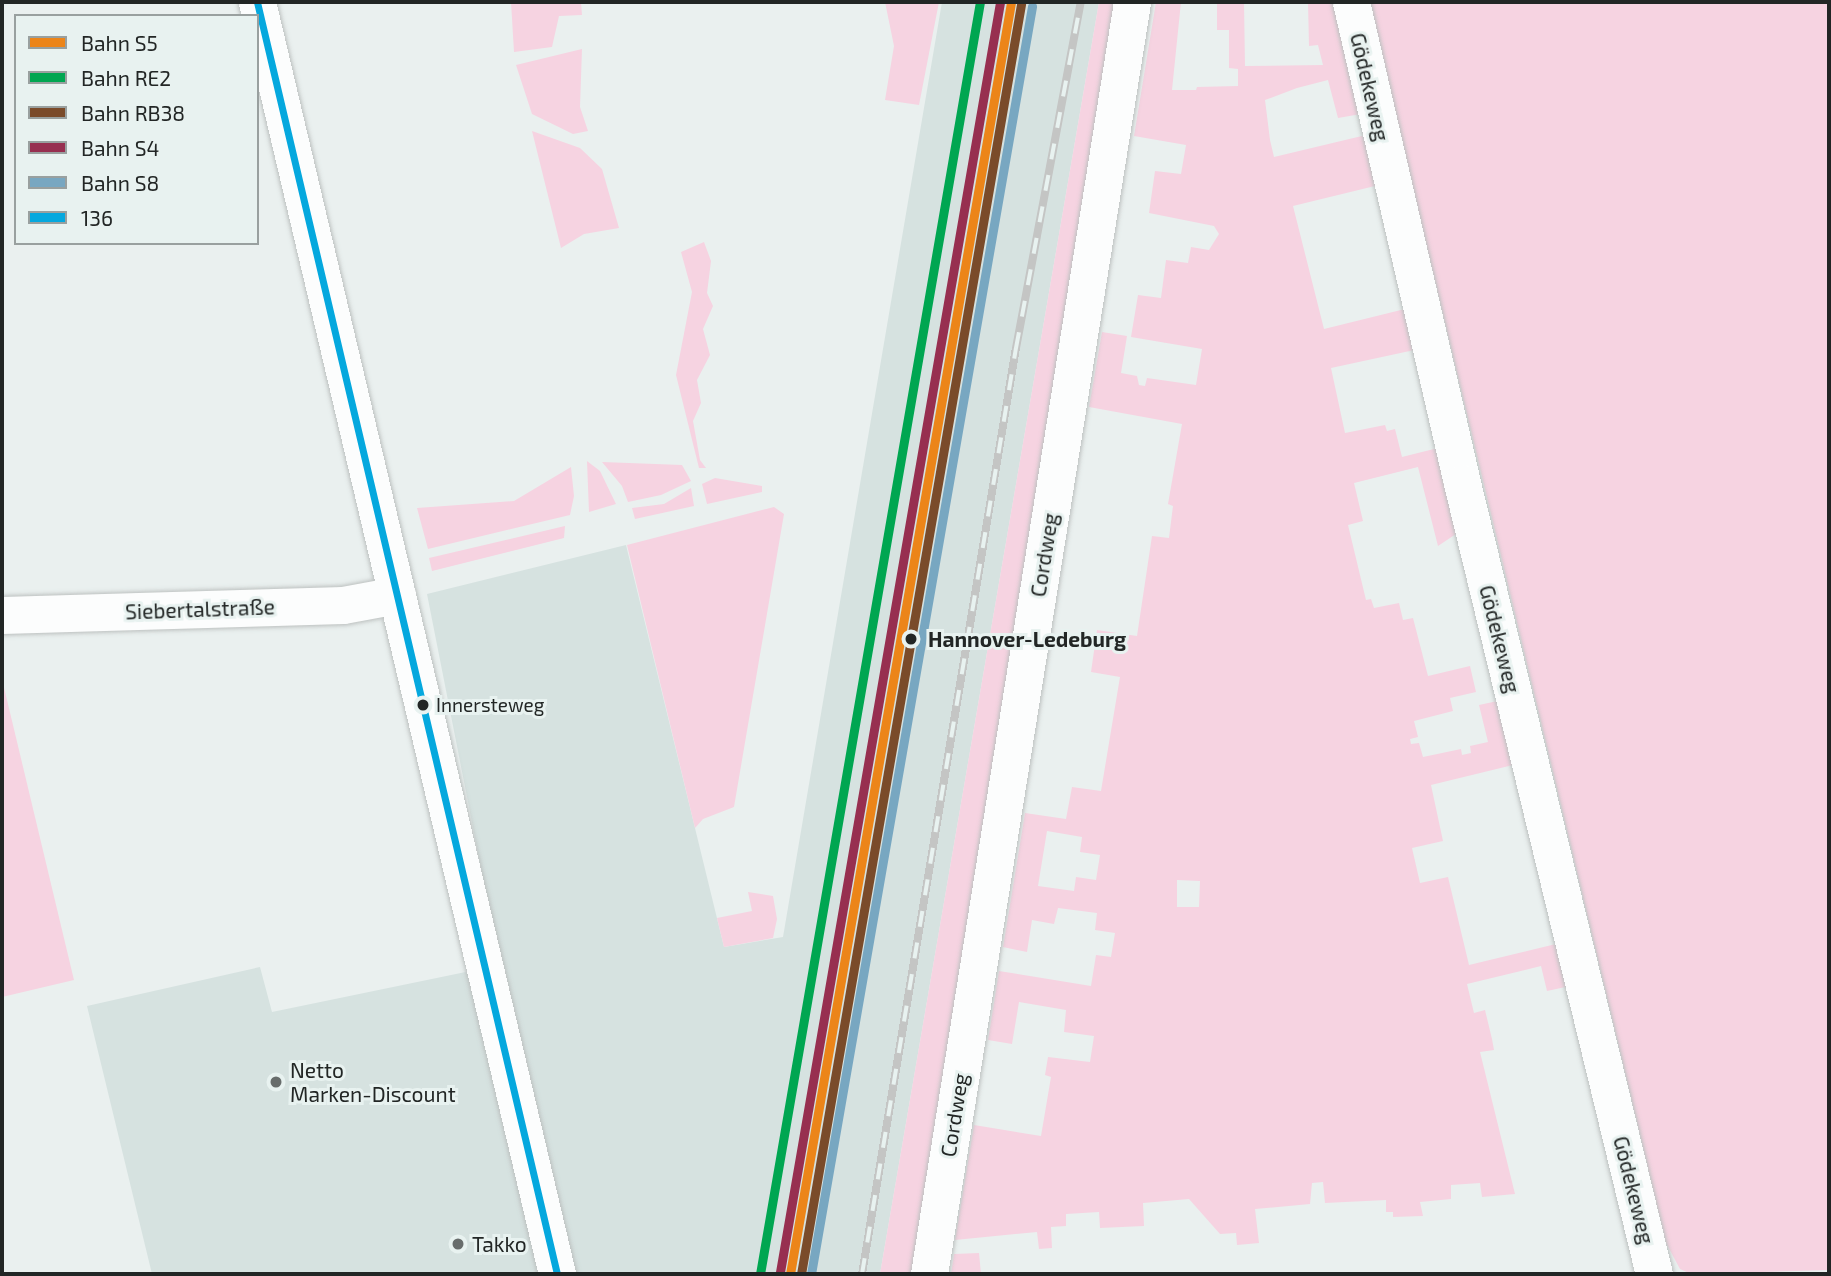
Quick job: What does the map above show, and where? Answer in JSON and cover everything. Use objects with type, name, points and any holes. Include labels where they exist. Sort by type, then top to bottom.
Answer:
[{"type":"street","points":[[257,2],[557,1274]]},
{"type":"street","name":"Cordweg","points":[[929,1274],[1132,2]]},
{"type":"street","name":"Gödekeweg","points":[[1351,2],[1462,483],[1654,1274]]},
{"type":"street","name":"Siebertalstraße","points":[[2,615],[342,605],[397,595]]},
{"type":"shaded area","points":[[511,2],[581,2],[582,15],[559,16],[552,47],[514,52]]},
{"type":"shaded area","points":[[885,2],[939,2],[919,105],[885,100],[894,46]]},
{"type":"shaded area","points":[[942,2],[1099,2],[880,1274],[561,1274],[427,594],[626,545],[724,947],[783,937]]},
{"type":"shaded area","points":[[1099,2],[1132,2],[929,1274],[880,1274]]},
{"type":"shaded area","points":[[1156,2],[1181,2],[1172,90],[1196,90],[1197,87],[1238,86],[1238,69],[1229,68],[1229,30],[1217,30],[1217,2],[1244,2],[1245,66],[1323,65],[1318,45],[1309,46],[1308,2],[1335,2],[1361,114],[1338,118],[1328,80],[1265,100],[1274,157],[1366,135],[1379,185],[1293,206],[1324,329],[1409,308],[1419,349],[1331,368],[1345,433],[1385,425],[1387,431],[1395,429],[1402,457],[1442,447],[1462,530],[1438,546],[1418,467],[1354,483],[1363,521],[1348,525],[1366,600],[1371,599],[1374,608],[1399,603],[1403,620],[1413,618],[1428,676],[1470,666],[1476,692],[1450,698],[1453,711],[1414,721],[1418,737],[1410,739],[1411,744],[1419,743],[1423,757],[1461,749],[1462,755],[1471,753],[1470,746],[1488,742],[1479,705],[1502,700],[1517,764],[1431,785],[1443,841],[1412,848],[1420,883],[1448,877],[1469,965],[1560,943],[1570,986],[1547,991],[1541,966],[1467,984],[1474,1013],[1485,1010],[1492,1039],[1494,1050],[1480,1052],[1515,1194],[1482,1197],[1480,1183],[1451,1185],[1451,1199],[1420,1202],[1423,1216],[1393,1217],[1393,1212],[1386,1212],[1386,1200],[1325,1203],[1323,1182],[1312,1183],[1310,1204],[1255,1209],[1259,1243],[1237,1245],[1236,1233],[1220,1234],[1189,1199],[1143,1203],[1144,1226],[1100,1228],[1099,1212],[1066,1214],[1066,1226],[1051,1227],[1052,1248],[1039,1249],[1037,1232],[955,1240],[974,1125],[1041,1136],[1051,1077],[1045,1075],[1048,1057],[1090,1062],[1094,1036],[1064,1032],[1066,1010],[1019,1002],[1012,1044],[988,1040],[999,971],[1091,986],[1096,955],[1111,957],[1115,933],[1095,930],[1097,913],[1058,908],[1054,924],[1032,920],[1027,952],[1003,947],[1025,813],[1066,819],[1072,787],[1101,791],[1120,677],[1091,672],[1097,630],[1137,636],[1152,536],[1169,538],[1173,506],[1168,504],[1182,424],[1089,407],[1102,332],[1127,336],[1121,373],[1137,376],[1139,385],[1145,386],[1147,378],[1196,385],[1202,349],[1131,337],[1138,295],[1161,298],[1166,260],[1188,263],[1191,247],[1209,250],[1219,234],[1214,226],[1149,213],[1155,171],[1181,174],[1186,145],[1134,136]],"holes":[[[1047,831],[1082,837],[1080,852],[1100,855],[1096,880],[1076,877],[1074,891],[1038,886]],[[1177,880],[1200,881],[1199,907],[1177,907]]]},
{"type":"shaded area","points":[[1368,2],[1829,2],[1829,1270],[1691,1274],[1680,1269],[1666,1243]]},
{"type":"shaded area","points":[[582,49],[580,107],[588,131],[573,134],[532,114],[516,65]]},
{"type":"shaded area","points":[[532,131],[580,148],[602,169],[619,228],[584,234],[561,248]]},
{"type":"shaded area","points":[[704,242],[711,261],[707,293],[713,306],[703,329],[710,355],[697,380],[701,403],[693,421],[700,460],[706,468],[699,468],[676,375],[692,292],[681,252]]},
{"type":"shaded area","points":[[587,461],[600,471],[616,504],[589,512]]},
{"type":"shaded area","points":[[602,462],[682,465],[691,481],[661,495],[628,502],[622,486]]},
{"type":"shaded area","points":[[571,467],[574,496],[570,515],[428,549],[417,508],[514,501]]},
{"type":"shaded area","points":[[715,478],[762,486],[762,492],[707,504],[702,484]]},
{"type":"shaded area","points":[[691,488],[694,506],[635,519],[632,508],[664,504]]},
{"type":"shaded area","points":[[774,507],[784,514],[734,807],[703,819],[695,828],[627,545]]},
{"type":"shaded area","points":[[565,526],[564,538],[432,571],[429,558]]},
{"type":"shaded area","points":[[2,679],[74,980],[2,997]]},
{"type":"shaded area","points":[[748,892],[773,896],[777,919],[773,938],[724,947],[717,918],[752,911]]},
{"type":"shaded area","points":[[260,967],[272,1012],[485,968],[557,1274],[152,1274],[87,1006]]},
{"type":"shaded area","points":[[979,1253],[981,1274],[951,1274],[954,1254]]},
{"type":"railway","points":[[862,1274],[1016,348],[1081,2]]},
{"type":"rail line","name":"RE2","points":[[760,1274],[980,2]]},
{"type":"rail line","name":"S4","points":[[780,1272],[1000,2]]},
{"type":"rail line","name":"S5","points":[[790,1274],[1011,2]]},
{"type":"rail line","name":"RB38","points":[[801,1274],[1021,4]]},
{"type":"rail line","name":"S8","points":[[811,1274],[1032,6]]},
{"type":"transit line","name":"136","points":[[257,2],[557,1274]]},
{"type":"place","name":"Hannover-Ledeburg","points":[[911,639]]},
{"type":"place","name":"Innersteweg","points":[[423,705]]},
{"type":"place","name":"Netto Marken-Discount","points":[[276,1082]]},
{"type":"place","name":"Takko","points":[[458,1244]]}]
